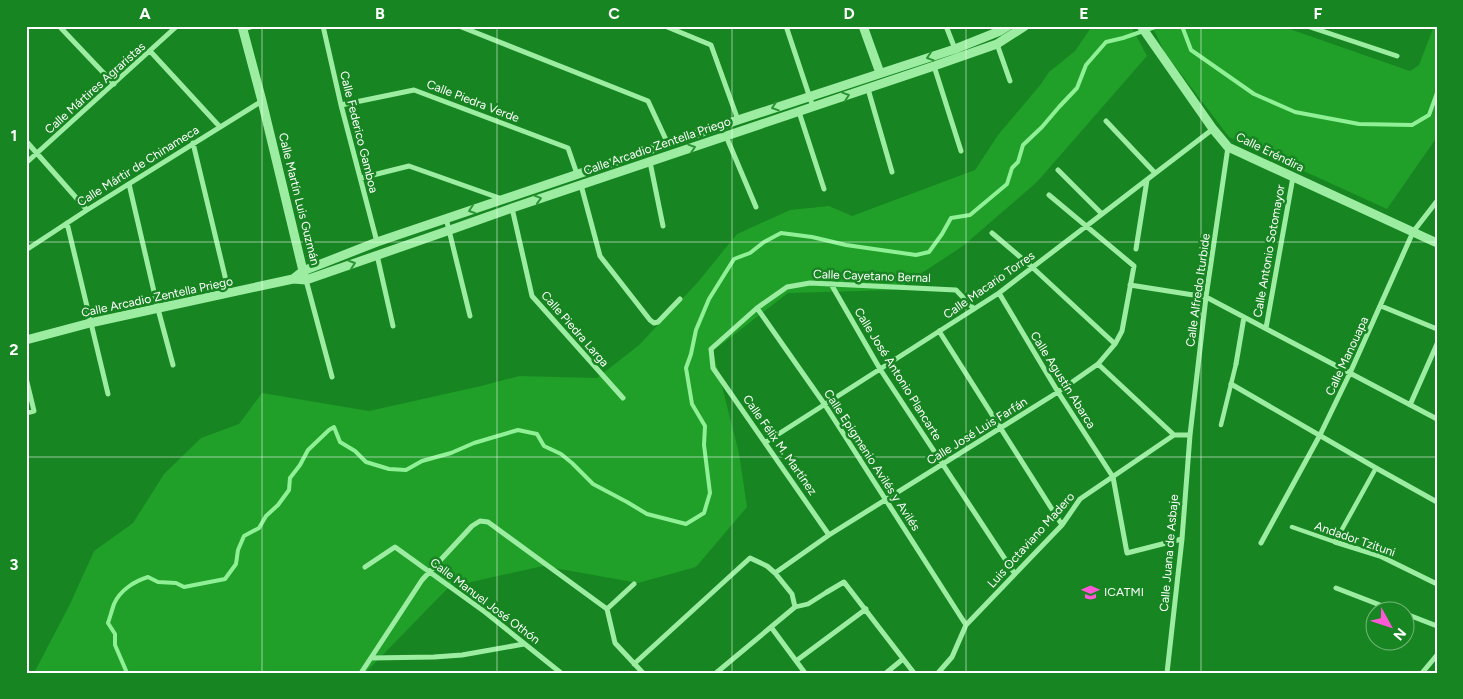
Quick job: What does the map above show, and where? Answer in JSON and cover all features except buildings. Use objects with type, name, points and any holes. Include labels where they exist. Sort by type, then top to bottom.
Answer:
[{"type":"street","points":[[59,26],[114,84]]},
{"type":"street","name":"Calle Mártires Agraristas","points":[[26,163],[177,26]]},
{"type":"street","name":"Calle Federico Gamboa","points":[[323,26],[377,242]]},
{"type":"street","points":[[459,26],[648,101],[668,144]]},
{"type":"street","points":[[665,26],[711,45],[738,120]]},
{"type":"street","points":[[786,26],[813,107]]},
{"type":"street","points":[[863,26],[880,73]]},
{"type":"street","points":[[946,26],[955,49]]},
{"type":"street","name":"Calle Arcadio Zentella Priego","points":[[304,276],[377,242],[809,96],[955,49],[1008,26]]},
{"type":"street","name":"Calle Arcadio Zentella Priego","points":[[26,340],[90,323],[293,280],[377,255],[997,44],[1025,26]]},
{"type":"street","name":"Calle Eréndira","points":[[1141,26],[1213,129],[1228,147],[1437,243]]},
{"type":"street","points":[[1308,26],[1397,56]]},
{"type":"street","name":"Calle Martín Luis Guzmán","points":[[246,27],[304,276],[332,377]]},
{"type":"street","points":[[997,44],[1010,81]]},
{"type":"street","points":[[150,51],[220,127]]},
{"type":"street","points":[[934,66],[961,151]]},
{"type":"street","points":[[868,89],[892,172]]},
{"type":"street","name":"Calle Piedra Verde","points":[[342,105],[414,90],[568,148],[577,174]]},
{"type":"street","name":"Calle Mártir de Chinameca","points":[[26,250],[262,101]]},
{"type":"street","points":[[799,112],[824,189]]},
{"type":"street","points":[[1106,121],[1156,173]]},
{"type":"street","name":"Calle Macario Torres","points":[[766,442],[999,293],[1213,129]]},
{"type":"street","points":[[726,136],[756,207]]},
{"type":"street","points":[[26,141],[87,210]]},
{"type":"street","points":[[193,143],[229,294]]},
{"type":"street","name":"Calle Alfredo Iturbide","points":[[1190,435],[1206,297],[1228,147]]},
{"type":"street","points":[[650,162],[663,226]]},
{"type":"street","points":[[361,178],[409,166],[502,199]]},
{"type":"street","points":[[1058,170],[1102,214]]},
{"type":"street","name":"Calle Antonio Sotomayor","points":[[1266,328],[1292,177]]},
{"type":"street","points":[[1136,249],[1147,179]]},
{"type":"street","points":[[129,184],[173,365]]},
{"type":"street","points":[[581,185],[600,256],[650,320],[654,323],[658,322],[680,299]]},
{"type":"street","points":[[1049,195],[1085,226]]},
{"type":"street","name":"Calle Manouapa","points":[[1261,543],[1320,435],[1381,306],[1413,232],[1437,201]]},
{"type":"street","name":"Calle Piedra Larga","points":[[512,208],[532,296],[623,398]]},
{"type":"street","points":[[446,218],[470,316]]},
{"type":"street","points":[[67,223],[108,394]]},
{"type":"street","name":"Calle José Luis Farfán","points":[[776,573],[830,535],[1058,392],[1098,364],[1115,344],[1122,331],[1134,266],[1085,226]]},
{"type":"street","points":[[992,233],[1032,267],[1115,344]]},
{"type":"street","points":[[377,255],[393,326]]},
{"type":"street","name":"Calle Cayetano Bernal","points":[[713,368],[711,349],[757,308],[787,287],[810,283],[956,290],[974,309]]},
{"type":"street","name":"Calle José Antonio Plancarte","points":[[831,284],[880,369],[1015,574]]},
{"type":"street","points":[[1130,285],[1206,297],[1437,419]]},
{"type":"street","name":"Calle Agustín Abarca","points":[[999,293],[1058,392],[1113,477]]},
{"type":"street","points":[[1381,306],[1437,329]]},
{"type":"street","name":"Calle Epigmenio Avilés y Avilés","points":[[757,308],[825,405],[966,625]]},
{"type":"street","points":[[1221,425],[1236,364],[1244,317]]},
{"type":"street","points":[[940,331],[1062,524]]},
{"type":"street","points":[[1410,405],[1437,344]]},
{"type":"street","points":[[1098,364],[1174,435],[1190,435]]},
{"type":"street","name":"Calle Félix M. Martínez","points":[[713,368],[830,535]]},
{"type":"street","points":[[26,378],[34,411],[26,413]]},
{"type":"street","points":[[1231,384],[1437,502]]},
{"type":"street","name":"Luis Octaviano Madero","points":[[938,673],[952,657],[966,625],[1062,524],[1080,499],[1174,435]]},
{"type":"street","name":"Calle Juana de Asbaje","points":[[1168,673],[1182,539],[1190,435]]},
{"type":"street","points":[[1335,542],[1376,468]]},
{"type":"street","points":[[1113,477],[1127,553],[1182,539]]},
{"type":"street","points":[[361,673],[422,580],[472,526],[480,521],[488,522],[607,609],[615,643],[643,673]]},
{"type":"street","name":"Andador Tzituni","points":[[1292,527],[1380,556],[1437,584]]},
{"type":"street","name":"Calle Manuel José Othón","points":[[365,568],[395,547],[485,612],[561,673]]},
{"type":"street","points":[[634,664],[750,558],[767,566],[776,573],[792,594],[795,607]]},
{"type":"street","points":[[716,673],[795,607],[808,604],[844,582],[914,673]]},
{"type":"street","points":[[607,609],[634,584]]},
{"type":"street","points":[[1336,588],[1372,602]]},
{"type":"street","points":[[796,661],[866,609]]},
{"type":"street","points":[[1416,618],[1437,626]]},
{"type":"street","points":[[771,627],[805,673]]},
{"type":"street","points":[[371,658],[462,655],[524,644]]},
{"type":"street","points":[[1422,673],[1437,655]]},
{"type":"street","points":[[886,673],[904,659]]},
{"type":"green space","points":[[1092,26],[1131,26],[1147,56],[1037,182],[963,246],[896,290],[788,293],[713,351],[739,453],[747,507],[696,567],[638,583],[543,566],[449,587],[365,673],[34,673],[70,604],[94,551],[133,523],[164,474],[201,438],[239,424],[262,393],[369,411],[519,376],[597,378],[639,345],[697,283],[737,234],[790,210],[829,206],[852,216],[975,170],[998,135],[1049,72],[1075,51]]},
{"type":"green space","points":[[1152,26],[1281,26],[1410,71],[1419,65],[1434,26],[1437,26],[1437,137],[1387,209],[1229,137],[1165,53]]},
{"type":"waterway","points":[[127,673],[115,645],[115,634],[108,623],[114,604],[120,594],[133,584],[148,577],[158,582],[176,583],[184,587],[225,579],[236,564],[238,550],[244,536],[259,528],[266,516],[278,505],[289,490],[290,478],[308,450],[334,427],[340,442],[355,451],[366,462],[389,469],[406,470],[422,461],[518,430],[537,434],[544,446],[561,454],[593,484],[647,514],[686,524],[704,513],[710,493],[704,445],[705,426],[692,404],[686,368],[696,330],[709,299],[734,259],[750,253],[764,242],[781,233],[916,255],[929,252],[951,218],[970,215],[1007,184],[1012,168],[1018,162],[1023,145],[1077,88],[1086,65],[1106,42],[1158,26]]},
{"type":"waterway","points":[[1182,26],[1191,50],[1254,94],[1295,112],[1359,124],[1412,125],[1429,115],[1437,93]]},
{"type":"place","name":"ICATMI","points":[[1090,592]]}]
